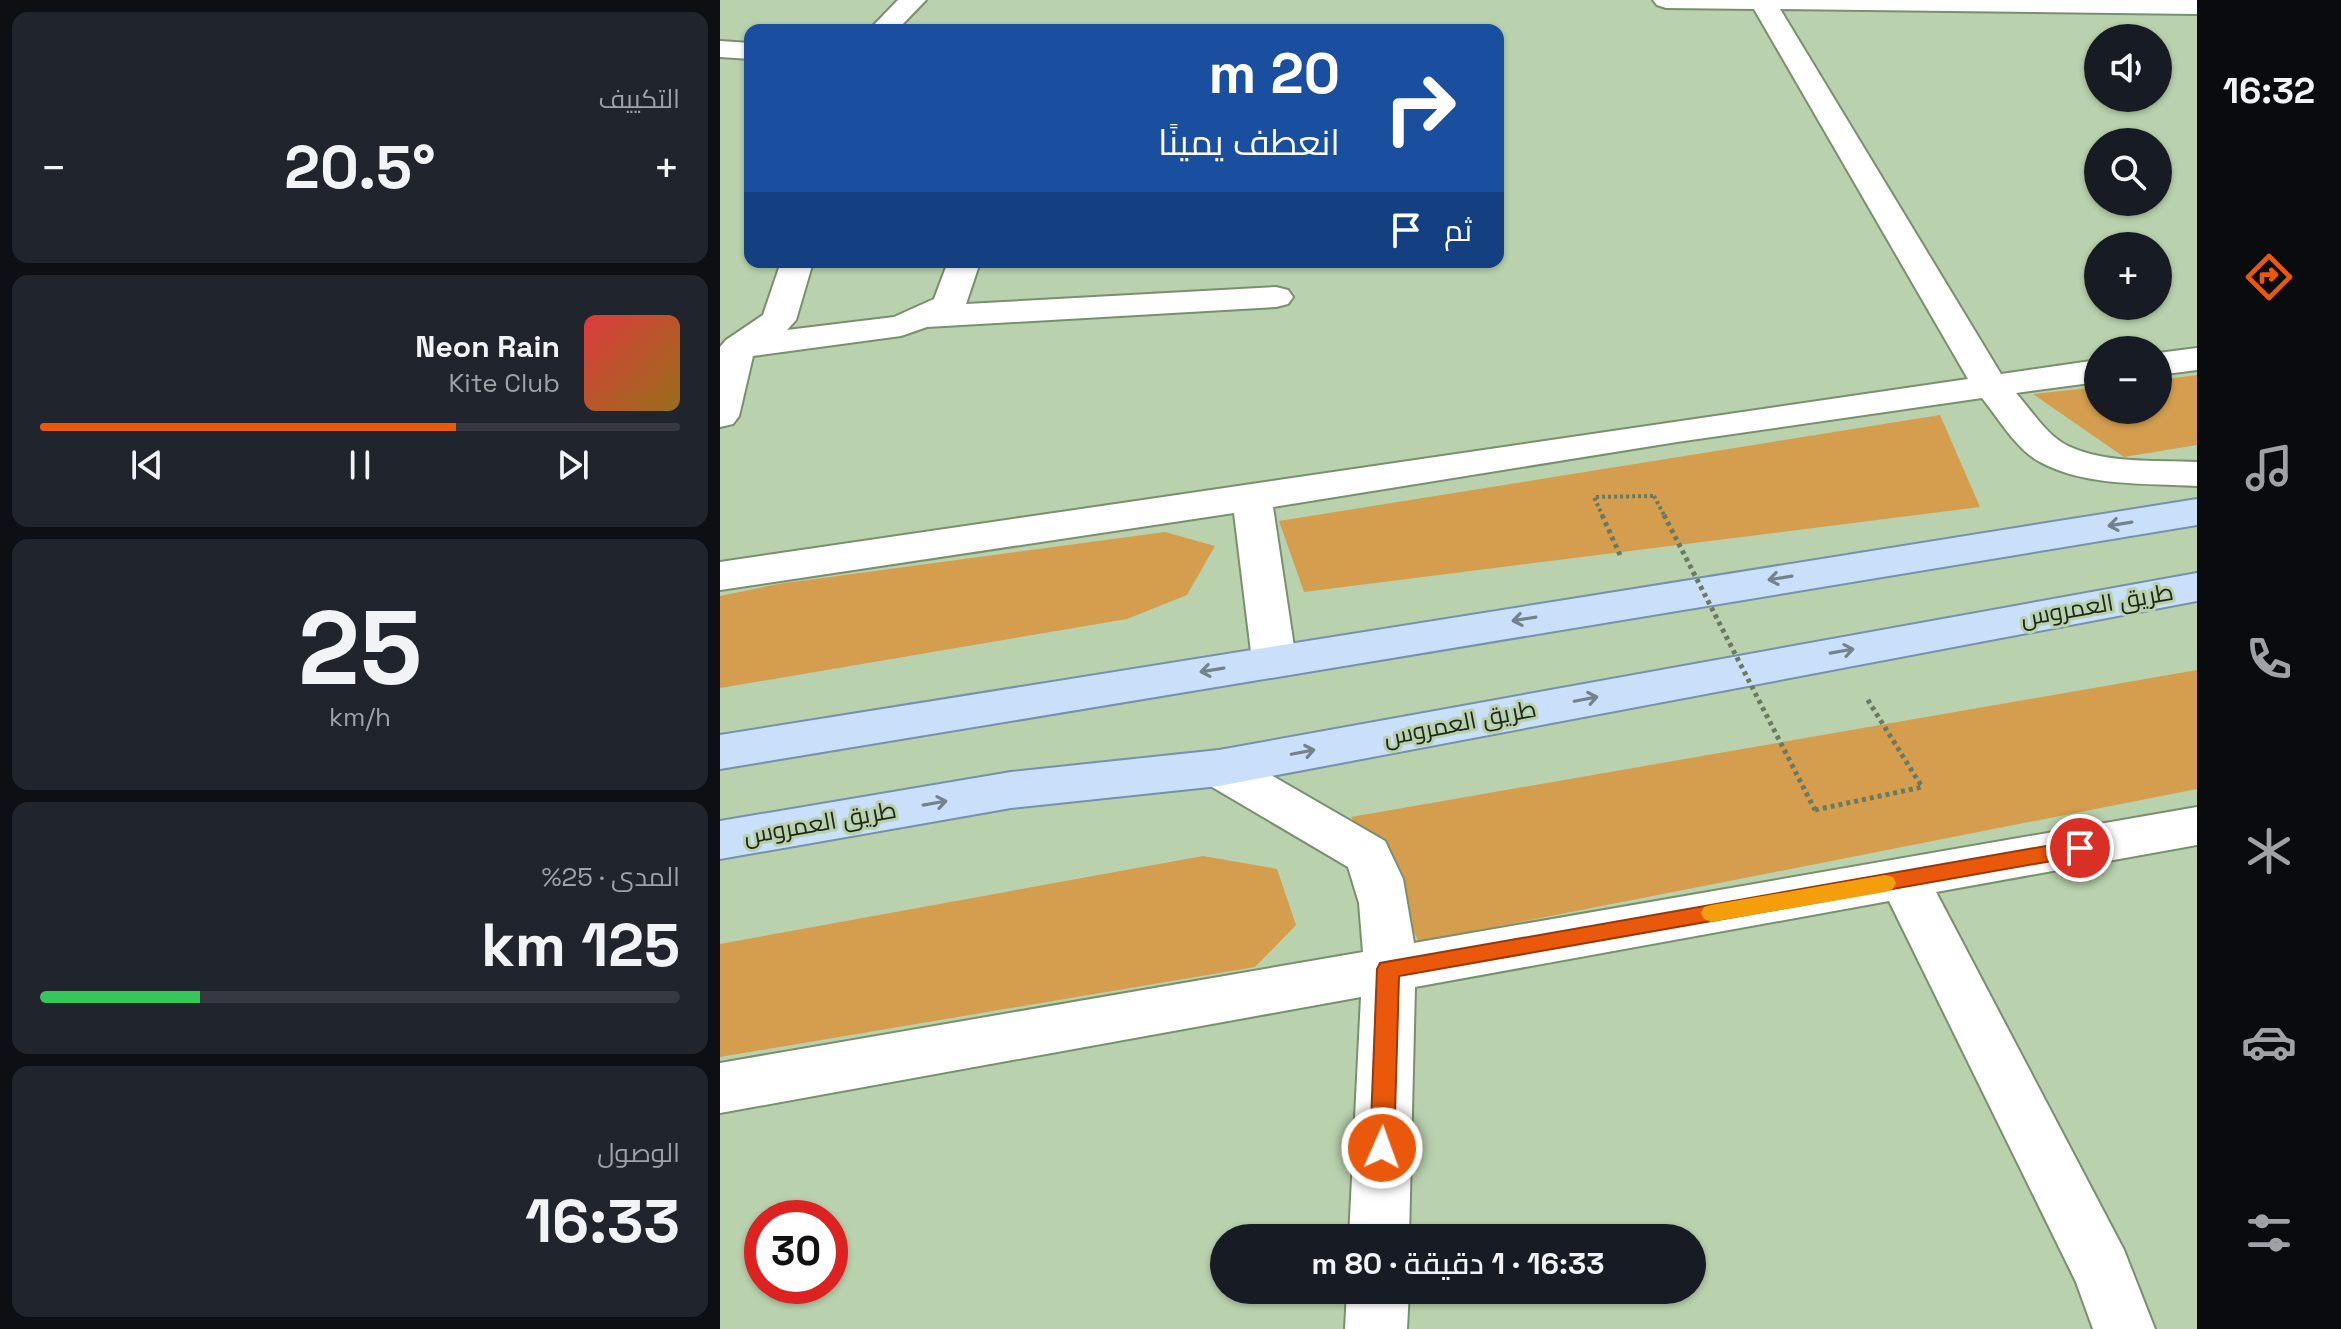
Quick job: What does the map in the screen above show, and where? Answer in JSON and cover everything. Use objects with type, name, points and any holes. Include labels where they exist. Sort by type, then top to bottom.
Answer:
[{"type":"main road","points":[[720,752],[2197,512]]},
{"type":"main road","name":"طريق العمروس","points":[[720,840],[1011,790],[1219,768],[2197,587]]},
{"type":"street","points":[[888,24],[913,0]]},
{"type":"street","points":[[1666,0],[2197,6]]},
{"type":"street","points":[[1763,2],[1989,384],[2038,442],[2054,454],[2098,468],[2197,474]]},
{"type":"street","points":[[720,49],[744,51]]},
{"type":"street","points":[[720,416],[738,347],[779,320],[795,268]]},
{"type":"street","points":[[738,347],[901,326],[949,305],[962,268]]},
{"type":"street","points":[[925,317],[1276,297]]},
{"type":"street","points":[[2172,362],[2197,359]]},
{"type":"street","points":[[720,576],[1252,498],[1989,384],[2084,373]]},
{"type":"street","points":[[1252,498],[1274,660]]},
{"type":"street","points":[[1219,768],[1368,855],[1379,876],[1385,906],[1388,969],[1379,1224]]},
{"type":"street","points":[[720,1088],[2197,826]]},
{"type":"street","points":[[1904,880],[2102,1271],[2124,1329]]},
{"type":"street","points":[[1376,1329],[1377,1304]]},
{"type":"path","points":[[1615,545],[1594,497],[1654,496],[1815,810],[1922,787],[1837,652]]},
{"type":"shaded area","points":[[2197,375],[2197,445],[2124,457],[2033,394],[2084,389],[2084,424],[2172,424],[2172,378]]},
{"type":"shaded area","points":[[1940,415],[1980,507],[1304,592],[1279,521]]},
{"type":"shaded area","points":[[1165,532],[1215,546],[1187,595],[1127,619],[720,688],[720,596],[778,584]]},
{"type":"shaded area","points":[[2197,670],[2197,789],[1419,942],[1351,817]]},
{"type":"shaded area","points":[[1203,856],[1277,869],[1296,925],[1255,967],[720,1057],[720,944]]},
{"type":"slow traffic","points":[[1711,913],[1885,883]]},
{"type":"route","points":[[1382,1148],[1388,969],[2080,848]]}]
